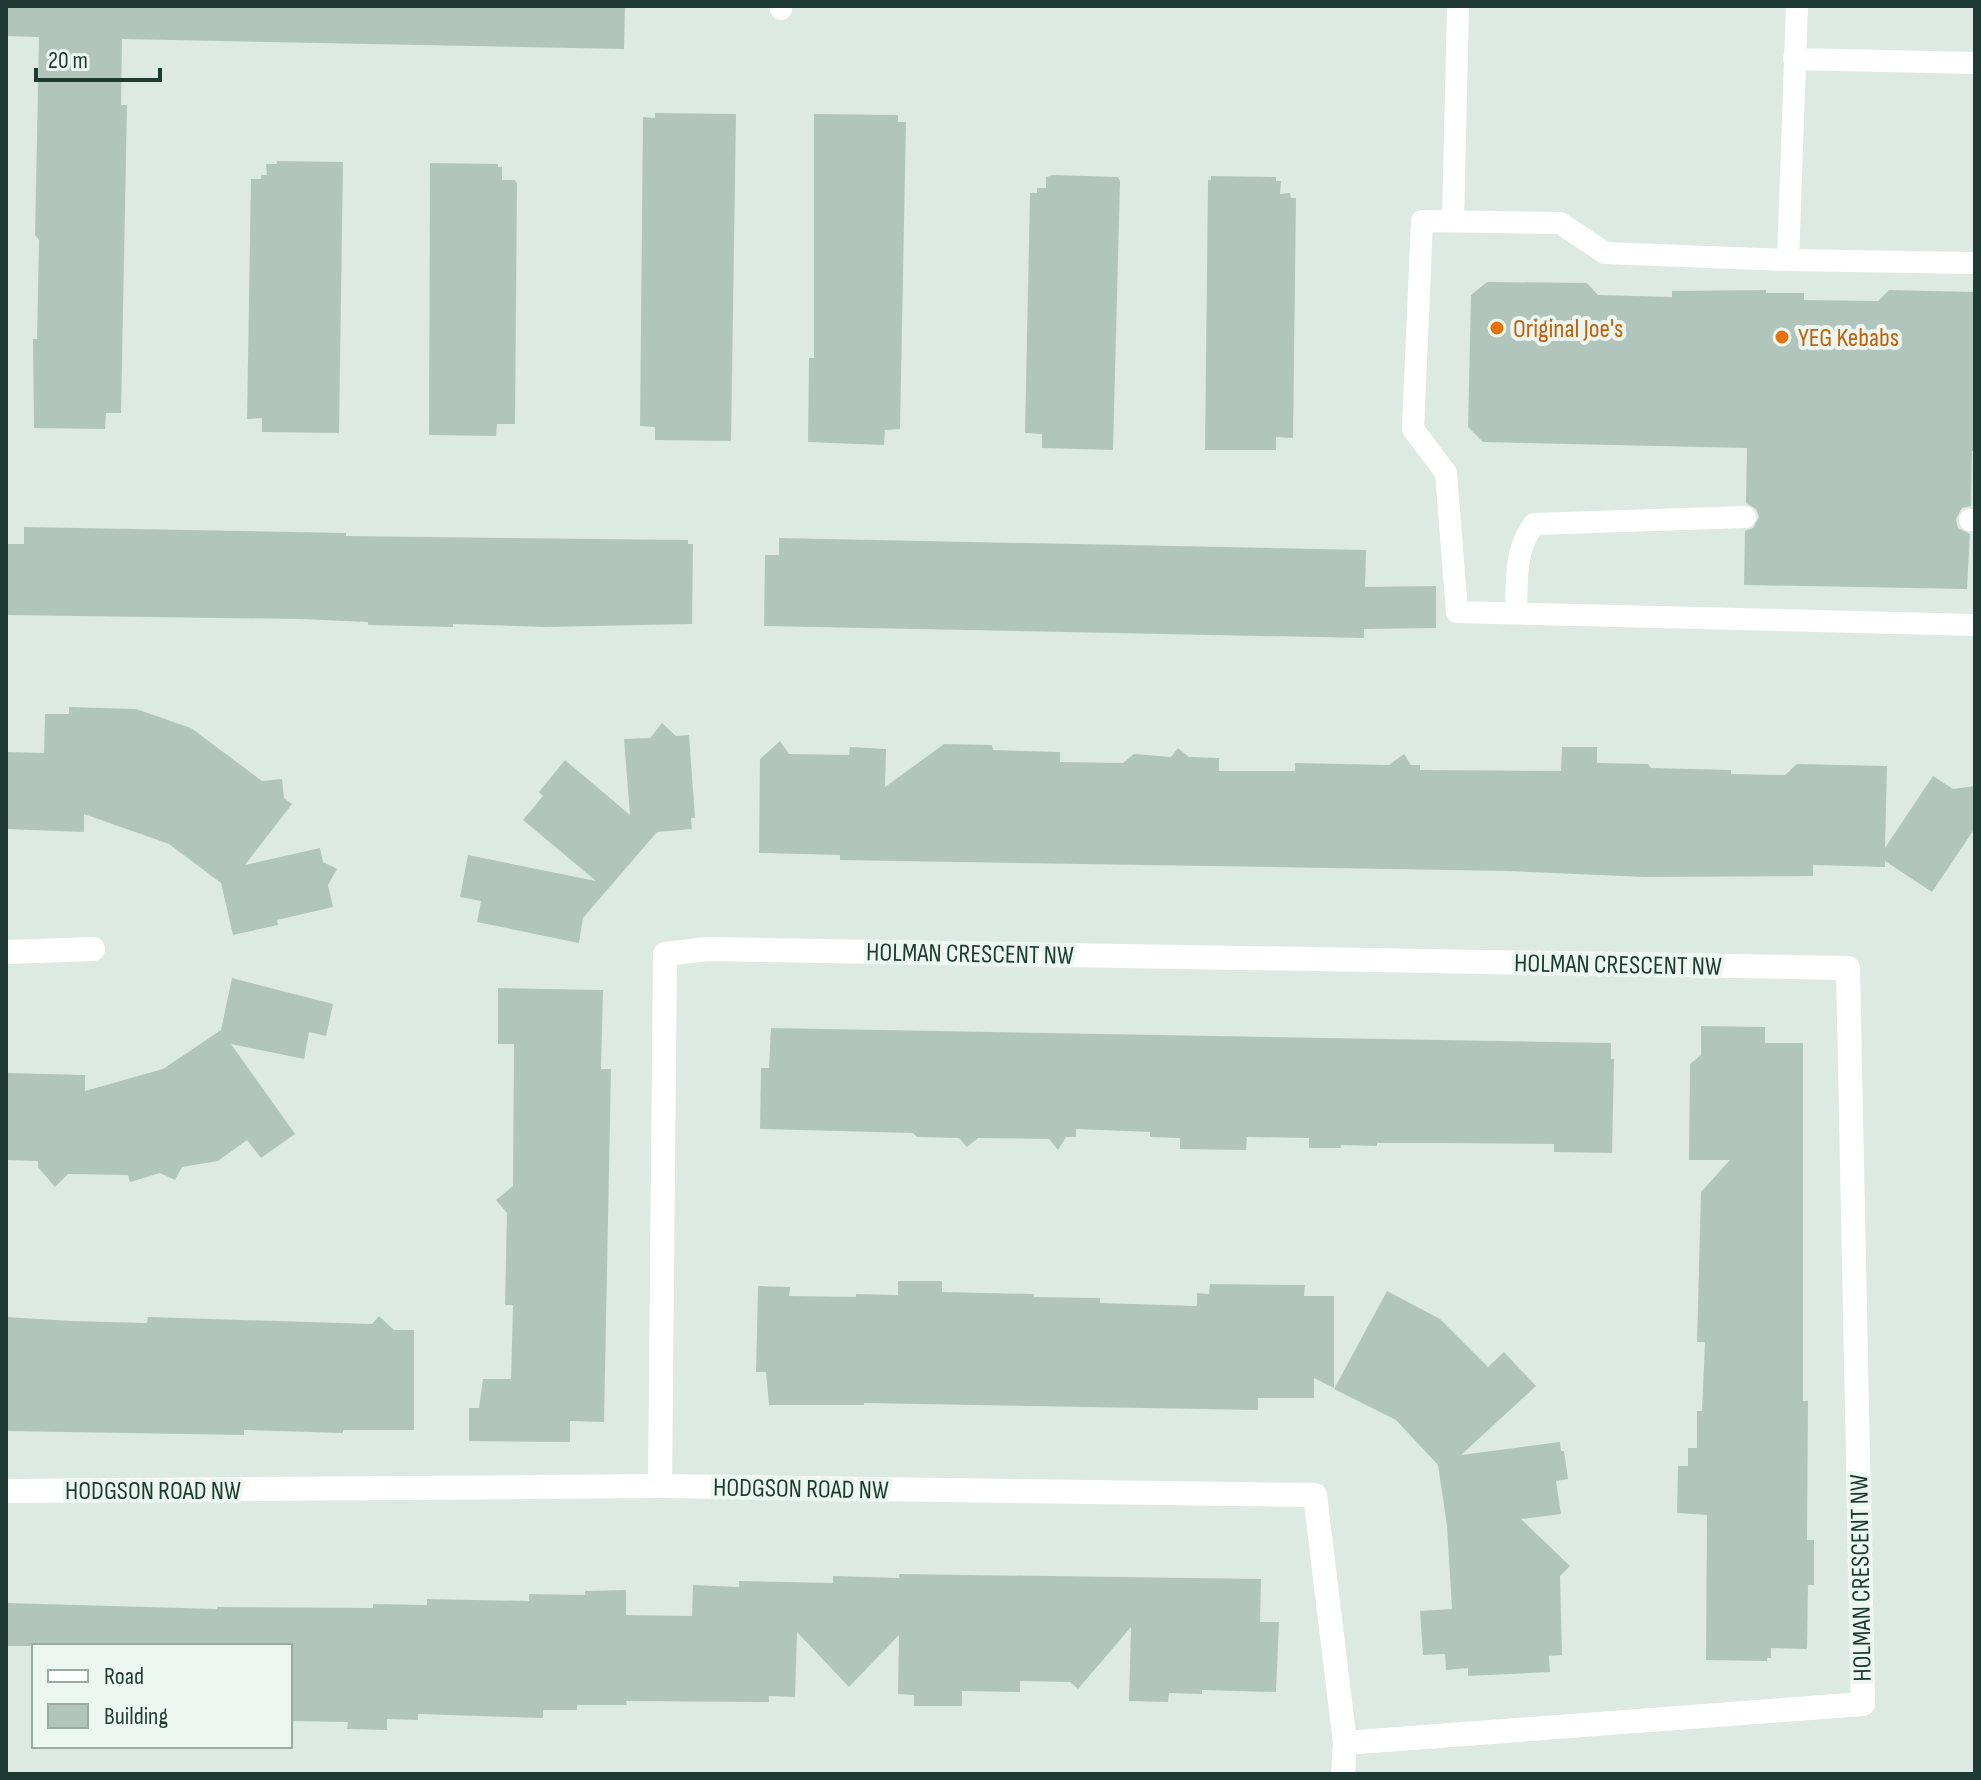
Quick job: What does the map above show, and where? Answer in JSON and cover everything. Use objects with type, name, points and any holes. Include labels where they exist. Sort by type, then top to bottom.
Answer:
[{"type":"street","points":[[6,952],[93,949]]},
{"type":"street","name":"HOLMAN CRESCENT NW","points":[[660,1486],[665,954],[708,949],[1848,968],[1863,1704],[1345,1743]]},
{"type":"street","name":"HODGSON ROAD NW","points":[[6,1491],[660,1486],[1315,1495],[1345,1743],[1343,1774]]},
{"type":"lane","points":[[1453,221],[1458,6]]},
{"type":"lane","points":[[1788,260],[1797,6]]},
{"type":"lane","points":[[1794,59],[1975,63]]},
{"type":"lane","points":[[1975,263],[1605,253],[1560,223],[1422,221],[1413,429],[1446,473],[1457,612],[1975,625]]},
{"type":"lane","points":[[1516,613],[1519,555],[1523,537],[1534,524],[1745,517]]},
{"type":"building","points":[[6,6],[625,6],[624,49],[122,39],[121,105],[127,105],[121,413],[106,413],[105,429],[34,428],[33,339],[37,339],[39,240],[35,235],[39,37],[6,36]]},
{"type":"building","points":[[655,113],[736,114],[731,441],[655,440],[655,427],[640,426],[643,117],[655,118]]},
{"type":"building","points":[[814,114],[898,115],[898,122],[906,122],[900,429],[885,430],[884,445],[808,442],[809,358],[814,358]]},
{"type":"building","points":[[277,161],[343,162],[339,433],[262,432],[262,418],[247,419],[251,179],[261,179],[261,175],[267,175],[266,164],[277,164]]},
{"type":"building","points":[[430,163],[498,164],[502,167],[502,180],[515,180],[517,184],[515,424],[497,424],[496,436],[429,435]]},
{"type":"building","points":[[1211,176],[1276,177],[1276,181],[1281,181],[1280,194],[1290,193],[1291,198],[1296,198],[1293,438],[1276,437],[1276,450],[1205,450],[1208,180]]},
{"type":"building","points":[[1046,177],[1118,177],[1120,181],[1113,450],[1042,448],[1042,434],[1025,433],[1030,193],[1037,193],[1037,188],[1046,188]]},
{"type":"building","points":[[1487,282],[1587,283],[1598,295],[1672,297],[1672,291],[1766,290],[1766,293],[1804,293],[1804,300],[1878,301],[1889,290],[1975,292],[1975,451],[1972,451],[1971,506],[1962,508],[1956,519],[1958,528],[1970,534],[1967,589],[1744,585],[1745,531],[1753,528],[1759,517],[1756,509],[1746,503],[1747,448],[1483,442],[1468,427],[1471,295]]},
{"type":"building","points":[[24,527],[346,533],[346,536],[688,540],[688,544],[693,544],[692,624],[545,627],[453,624],[453,627],[368,625],[368,622],[301,619],[6,615],[7,544],[24,544]]},
{"type":"building","points":[[779,538],[1366,550],[1365,587],[1436,586],[1436,628],[1364,629],[1364,638],[764,626],[765,555],[779,555]]},
{"type":"building","points":[[69,707],[136,709],[191,728],[262,781],[282,779],[284,798],[292,804],[245,865],[320,848],[323,862],[337,869],[328,885],[333,907],[277,920],[278,925],[233,935],[221,883],[169,844],[84,814],[84,832],[6,829],[6,752],[44,753],[45,714],[69,714]]},
{"type":"building","points":[[662,723],[676,736],[689,735],[695,818],[691,818],[692,829],[657,832],[583,918],[579,943],[477,922],[481,901],[460,897],[468,855],[596,881],[523,820],[543,796],[539,792],[565,760],[630,815],[624,739],[650,738]]},
{"type":"building","points":[[780,741],[789,754],[849,755],[850,747],[886,749],[885,787],[944,744],[992,745],[993,750],[1060,752],[1060,762],[1123,763],[1134,754],[1171,757],[1178,748],[1189,757],[1219,758],[1219,771],[1295,771],[1295,763],[1389,765],[1404,754],[1411,765],[1420,765],[1420,770],[1561,771],[1562,747],[1597,747],[1597,763],[1731,770],[1731,774],[1785,775],[1797,764],[1887,766],[1885,848],[1933,776],[1953,789],[1975,786],[1975,828],[1932,892],[1885,861],[1885,867],[1813,865],[1813,876],[1644,877],[1508,871],[840,860],[840,855],[759,853],[760,759]]},
{"type":"building","points":[[232,978],[333,1004],[326,1036],[309,1032],[304,1059],[231,1044],[295,1134],[261,1158],[247,1140],[218,1161],[182,1167],[175,1180],[160,1173],[130,1182],[128,1175],[68,1174],[55,1187],[38,1167],[38,1161],[6,1160],[6,1073],[85,1075],[85,1091],[163,1069],[221,1030]]},
{"type":"building","points":[[498,988],[603,990],[601,1069],[611,1069],[604,1422],[570,1421],[570,1442],[469,1441],[469,1408],[479,1408],[483,1379],[511,1379],[513,1305],[505,1305],[507,1213],[496,1200],[513,1186],[514,1044],[498,1044]]},
{"type":"building","points":[[1701,1026],[1765,1027],[1765,1043],[1803,1043],[1803,1401],[1808,1401],[1807,1540],[1814,1540],[1814,1585],[1808,1585],[1807,1649],[1771,1648],[1771,1658],[1767,1661],[1706,1660],[1707,1515],[1677,1513],[1678,1466],[1688,1466],[1688,1448],[1697,1448],[1697,1411],[1702,1411],[1705,1342],[1697,1342],[1701,1192],[1730,1160],[1689,1160],[1690,1064],[1701,1055]]},
{"type":"building","points":[[771,1028],[1611,1043],[1611,1059],[1614,1059],[1612,1153],[1554,1152],[1554,1144],[1377,1143],[1377,1146],[1309,1148],[1309,1138],[1247,1137],[1246,1150],[1180,1149],[1180,1138],[1150,1137],[1150,1132],[1076,1129],[1076,1137],[1066,1137],[1058,1150],[1049,1139],[978,1138],[967,1147],[959,1138],[917,1137],[913,1133],[760,1129],[761,1068],[769,1068]]},
{"type":"building","points":[[898,1281],[942,1281],[942,1292],[1034,1294],[1034,1297],[1100,1298],[1100,1303],[1197,1306],[1197,1293],[1209,1294],[1210,1284],[1305,1285],[1304,1296],[1334,1296],[1334,1388],[1314,1378],[1314,1398],[1258,1398],[1258,1410],[864,1403],[769,1405],[766,1372],[756,1372],[758,1286],[790,1287],[789,1296],[856,1297],[856,1294],[898,1295]]},
{"type":"building","points":[[1387,1291],[1440,1319],[1488,1367],[1504,1352],[1536,1386],[1461,1455],[1560,1442],[1561,1451],[1564,1451],[1568,1479],[1556,1481],[1561,1514],[1521,1519],[1570,1566],[1560,1576],[1562,1655],[1549,1656],[1550,1672],[1468,1676],[1468,1668],[1446,1670],[1445,1654],[1423,1655],[1420,1611],[1452,1609],[1447,1526],[1438,1465],[1396,1420],[1334,1389]]},
{"type":"building","points":[[379,1316],[394,1330],[414,1330],[414,1430],[343,1430],[343,1433],[244,1430],[244,1435],[6,1431],[6,1317],[147,1323],[148,1317],[372,1324]]},
{"type":"building","points":[[899,1574],[1261,1579],[1260,1622],[1279,1622],[1276,1692],[1202,1690],[1202,1694],[1169,1693],[1168,1702],[1129,1701],[1131,1627],[1078,1689],[1070,1682],[1020,1681],[1020,1692],[962,1691],[962,1706],[914,1706],[914,1695],[898,1694],[899,1635],[849,1687],[797,1632],[795,1697],[769,1696],[769,1702],[626,1701],[627,1705],[577,1705],[577,1710],[543,1710],[543,1718],[418,1714],[418,1720],[387,1719],[387,1730],[347,1729],[348,1722],[292,1721],[292,1644],[6,1646],[6,1603],[217,1609],[373,1608],[373,1604],[427,1605],[427,1599],[529,1601],[529,1594],[585,1595],[585,1591],[626,1590],[626,1615],[692,1616],[693,1585],[739,1587],[739,1581],[833,1583],[833,1576],[899,1578]]},
{"type":"place","name":"Original Joe's","points":[[1497,328]]},
{"type":"place","name":"YEG Kebabs","points":[[1782,337]]}]
